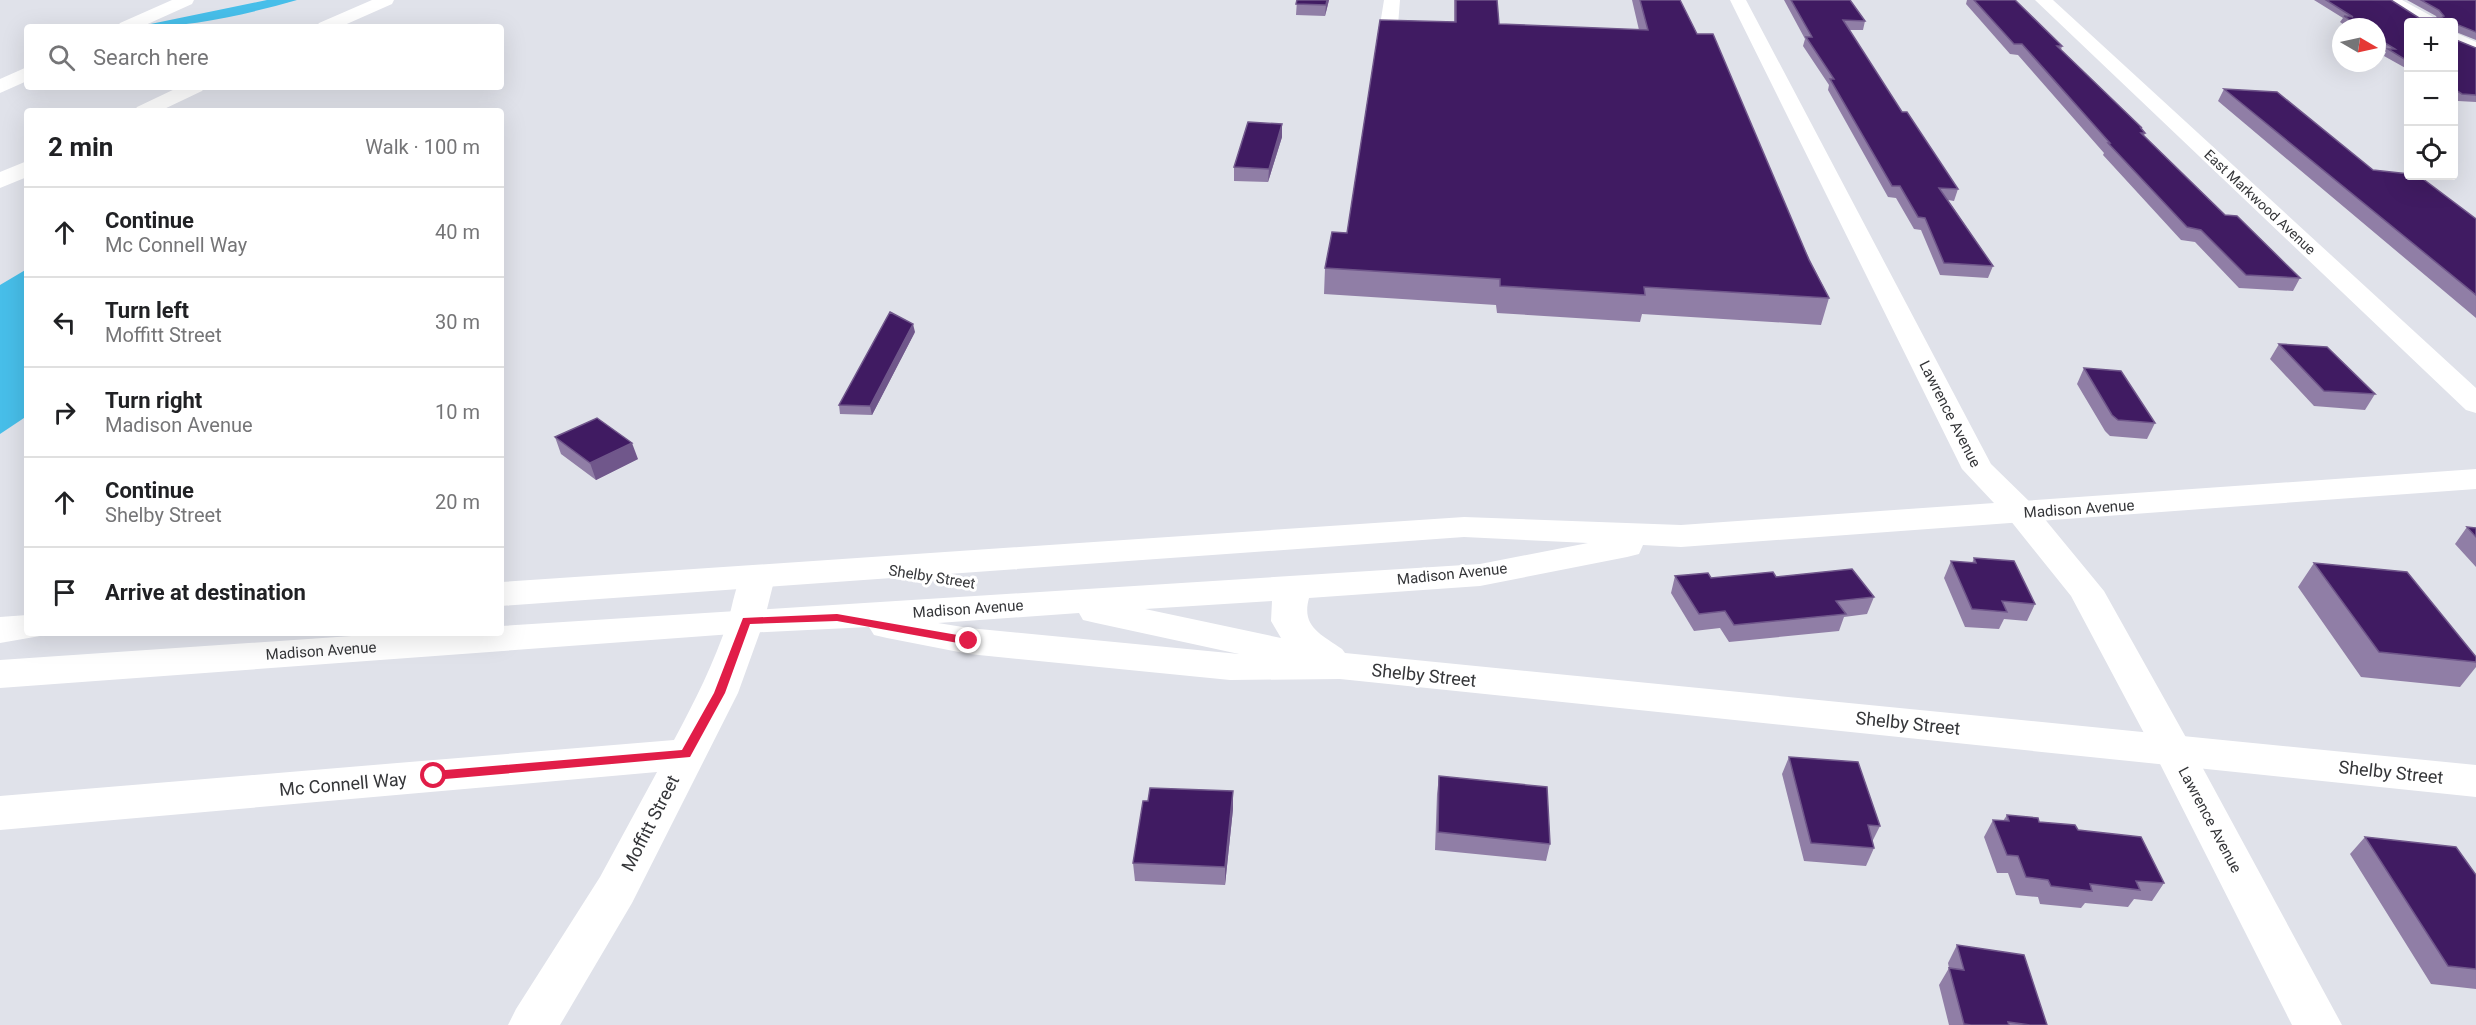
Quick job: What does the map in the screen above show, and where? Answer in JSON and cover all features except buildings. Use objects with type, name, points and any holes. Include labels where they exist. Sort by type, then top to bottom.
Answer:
[{"type":"main road","points":[[133,24],[186,0]]},
{"type":"main road","points":[[332,24],[386,0]]},
{"type":"main road","points":[[1389,25],[1392,0]]},
{"type":"main road","name":"Lawrence Avenue","points":[[1738,0],[1978,470],[2022,513],[2086,591],[2173,750],[2317,1025]]},
{"type":"main road","name":"East Markwood Avenue","points":[[2043,0],[2476,404]]},
{"type":"main road","points":[[2390,0],[2421,18]]},
{"type":"main road","points":[[2458,39],[2476,50]]},
{"type":"main road","points":[[0,87],[24,75]]},
{"type":"main road","points":[[150,108],[189,90]]},
{"type":"main road","points":[[0,181],[24,169]]},
{"type":"main road","name":"Madison Avenue","points":[[504,594],[1464,527],[1681,536],[2476,479]]},
{"type":"main road","name":"Madison Avenue","points":[[0,674],[746,621],[837,618],[1480,575],[1681,536]]},
{"type":"main road","name":"Shelby Street","points":[[874,568],[940,575],[1053,603],[1236,640],[1340,666]]},
{"type":"main road","name":"Moffitt Street","points":[[533,1025],[616,890],[719,693],[746,621],[757,577]]},
{"type":"main road","points":[[1295,587],[1287,609],[1288,622],[1296,634],[1340,666]]},
{"type":"main road","name":"Shelby Street","points":[[837,618],[969,641],[1230,667],[1340,666],[2476,781]]},
{"type":"main road","points":[[0,630],[24,627]]},
{"type":"main road","name":"Mc Connell Way","points":[[0,813],[686,754]]},
{"type":"water","points":[[267,0],[297,0],[218,19],[184,24],[151,24]]},
{"type":"water","points":[[24,271],[24,418],[0,434],[0,285]]},
{"type":"route","points":[[434,776],[686,754],[719,693],[746,621],[837,618],[969,641]]}]
